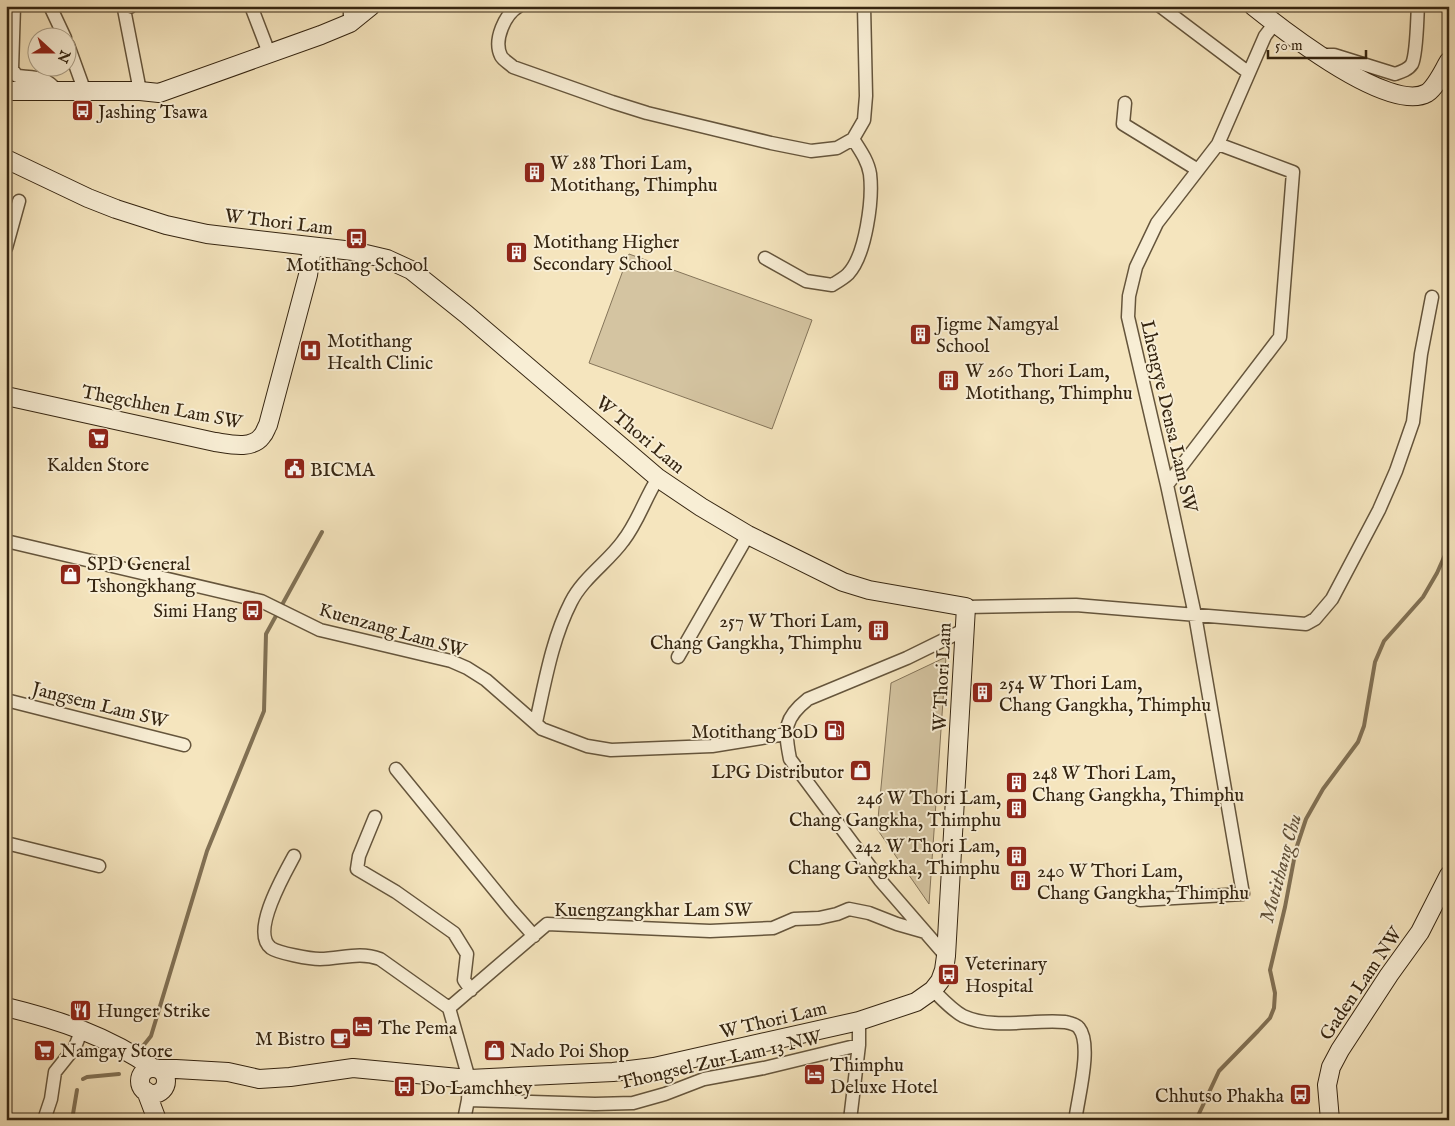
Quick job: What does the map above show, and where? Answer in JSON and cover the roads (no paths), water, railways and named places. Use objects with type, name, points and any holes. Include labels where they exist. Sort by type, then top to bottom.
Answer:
[{"type":"main road","points":[[6,91],[140,91],[159,93],[269,53],[371,6]]},
{"type":"main road","points":[[1253,6],[1275,24],[1320,55],[1370,85],[1387,92],[1409,96],[1422,95],[1432,89],[1449,61]]},
{"type":"main road","name":"W Thori Lam","points":[[6,159],[88,198],[148,220],[207,234],[373,255],[411,270],[466,314],[658,478],[701,507],[748,535],[844,582],[868,590],[966,607],[946,956],[942,976],[933,990],[916,1002],[859,1021],[654,1067],[614,1072],[469,1079],[353,1068],[290,1077],[259,1079],[228,1072],[199,1070],[154,1081]]},
{"type":"main road","name":"Thegchhen Lam SW","points":[[6,396],[236,446],[249,444],[262,438],[268,425],[308,275],[312,247]]},
{"type":"main road","name":"Gaden Lam NW","points":[[1330,1120],[1327,1085],[1331,1067],[1383,983],[1420,932],[1449,875]]},
{"type":"main road","points":[[6,1006],[82,1029],[124,1049],[154,1081],[165,1120]]},
{"type":"main road","points":[[154,1081],[157,1120]]},
{"type":"street","points":[[14,6],[12,69],[18,76],[45,80],[51,83],[58,92]]},
{"type":"street","points":[[50,6],[60,28]]},
{"type":"street","points":[[251,6],[269,53]]},
{"type":"street","points":[[519,6],[504,24],[498,48],[502,58],[513,67],[638,110],[810,151],[837,148],[853,139],[864,120],[866,96],[864,6]]},
{"type":"street","points":[[1160,6],[1249,73]]},
{"type":"street","points":[[1320,55],[1334,55],[1394,74],[1404,71],[1411,64],[1414,55],[1418,6]]},
{"type":"street","points":[[130,7],[124,9],[140,91]]},
{"type":"street","name":"Lhengye Densa Lam SW","points":[[1140,900],[1243,894],[1195,615],[1128,317],[1129,296],[1136,267],[1158,223],[1218,144],[1265,36],[1275,24]]},
{"type":"street","points":[[78,73],[85,92]]},
{"type":"street","points":[[1125,103],[1123,124],[1198,170]]},
{"type":"street","points":[[765,258],[806,282],[832,285],[848,274],[859,256],[868,224],[869,201],[870,173],[865,158],[853,139]]},
{"type":"street","points":[[1167,485],[1280,337],[1293,172],[1218,144]]},
{"type":"street","points":[[6,248],[19,201]]},
{"type":"street","points":[[966,607],[1076,605],[1306,624],[1315,619],[1332,599],[1379,510],[1403,453],[1413,422],[1421,354],[1432,297]]},
{"type":"street","points":[[536,722],[550,664],[563,620],[572,600],[584,583],[607,561],[624,540],[658,478]]},
{"type":"street","points":[[678,657],[748,535]]},
{"type":"street","name":"Kuenzang Lam SW","points":[[6,541],[262,601],[320,630],[451,661],[486,680],[542,729],[587,746],[611,750],[712,746],[786,734]]},
{"type":"street","points":[[946,956],[880,880],[790,759],[786,734],[787,724],[797,708],[808,699],[907,658],[966,630]]},
{"type":"street","name":"Jangsem Lam SW","points":[[6,700],[184,745]]},
{"type":"street","points":[[396,769],[534,936]]},
{"type":"street","points":[[375,816],[359,856],[357,869],[396,892],[454,933],[467,954],[464,980],[471,990]]},
{"type":"street","points":[[6,843],[100,866]]},
{"type":"street","points":[[294,856],[277,885],[266,918],[265,939],[271,948],[294,955],[319,959],[368,954],[380,959],[448,1008],[469,1079],[468,1100],[464,1120]]},
{"type":"street","name":"Kuengzangkhar Lam SW","points":[[448,1008],[547,924],[710,931],[773,928],[794,919],[819,918],[849,909],[868,913],[924,932]]},
{"type":"street","points":[[933,990],[957,1012],[972,1019],[999,1023],[1065,1022],[1079,1028],[1085,1042],[1086,1054],[1076,1115]]},
{"type":"street","points":[[850,1120],[859,1046],[859,1021]]},
{"type":"street","points":[[44,1120],[51,1099],[56,1072],[75,1047],[82,1029]]},
{"type":"street","name":"Thongsel Zur Lam 13 NW","points":[[468,1100],[596,1104],[633,1103],[665,1094],[704,1079],[764,1068],[859,1046]]},
{"type":"waterway","points":[[143,1046],[151,1036],[207,851],[264,711],[266,634],[322,532]]},
{"type":"waterway","name":"Motithang Chu","points":[[1196,1120],[1219,1071],[1270,1018],[1274,1008],[1275,993],[1270,970],[1296,849],[1306,819],[1323,789],[1358,742],[1364,726],[1375,662],[1384,641],[1423,597],[1437,573],[1449,546]]},
{"type":"waterway","points":[[83,1079],[119,1074]]},
{"type":"waterway","points":[[72,1120],[77,1090]]},
{"type":"place","name":"Jashing Tsawa","points":[[82,111]]},
{"type":"place","name":"W 288 Thori Lam, Motithang, Thimphu","points":[[534,173]]},
{"type":"place","name":"Motithang School","points":[[357,238]]},
{"type":"place","name":"Motithang Higher Secondary School","points":[[517,252]]},
{"type":"place","name":"Jigme Namgyal School","points":[[920,334]]},
{"type":"place","name":"Motithang Health Clinic","points":[[311,351]]},
{"type":"place","name":"W 260 Thori Lam, Motithang, Thimphu","points":[[949,381]]},
{"type":"place","name":"Kalden Store","points":[[98,438]]},
{"type":"place","name":"BICMA","points":[[294,469]]},
{"type":"place","name":"SPD General Tshongkhang","points":[[71,574]]},
{"type":"place","name":"Simi Hang","points":[[253,610]]},
{"type":"place","name":"257 W Thori Lam, Chang Gangkha, Thimphu","points":[[878,631]]},
{"type":"place","name":"254 W Thori Lam, Chang Gangkha, Thimphu","points":[[983,693]]},
{"type":"place","name":"Motithang BoD","points":[[834,731]]},
{"type":"place","name":"LPG Distributor","points":[[860,771]]},
{"type":"place","name":"248 W Thori Lam, Chang Gangkha, Thimphu","points":[[1016,783]]},
{"type":"place","name":"246 W Thori Lam, Chang Gangkha, Thimphu","points":[[1017,808]]},
{"type":"place","name":"242 W Thori Lam, Chang Gangkha, Thimphu","points":[[1016,856]]},
{"type":"place","name":"240 W Thori Lam, Chang Gangkha, Thimphu","points":[[1021,881]]},
{"type":"place","name":"Veterinary Hospital","points":[[949,974]]},
{"type":"place","name":"Hunger Strike","points":[[81,1010]]},
{"type":"place","name":"The Pema","points":[[362,1027]]},
{"type":"place","name":"M Bistro","points":[[341,1038]]},
{"type":"place","name":"Namgay Store","points":[[44,1050]]},
{"type":"place","name":"Nado Poi Shop","points":[[494,1050]]},
{"type":"place","name":"Thimphu Deluxe Hotel","points":[[814,1075]]},
{"type":"place","name":"Do Lamchhey","points":[[404,1087]]},
{"type":"place","name":"Chhutso Phakha","points":[[1300,1095]]}]
